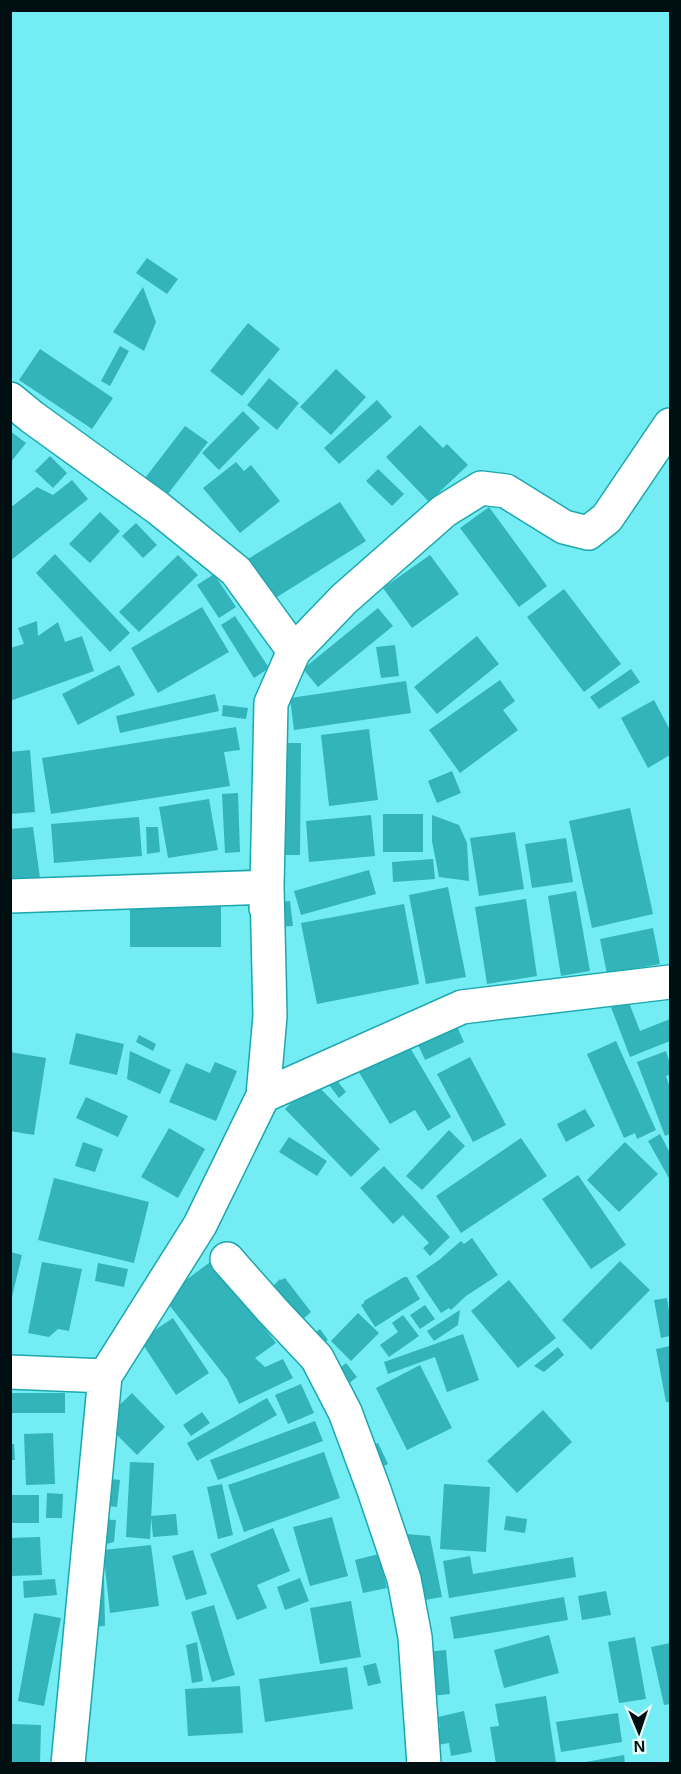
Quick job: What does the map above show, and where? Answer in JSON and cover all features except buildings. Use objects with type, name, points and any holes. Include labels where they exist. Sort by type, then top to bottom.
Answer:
[{"type":"street","points":[[10,399],[158,508],[236,571],[294,651]]},
{"type":"street","points":[[68,1764],[105,1376],[163,1282],[260,1102],[271,703],[294,651],[345,599],[444,511],[481,488],[506,491],[564,527],[588,533],[607,518],[670,424]]},
{"type":"street","points":[[10,896],[267,887]]},
{"type":"street","points":[[260,1102],[462,1007],[670,982]]},
{"type":"street","points":[[227,1259],[317,1358],[345,1412],[404,1578],[415,1637],[424,1764]]},
{"type":"street","points":[[10,1372],[105,1376]]}]
